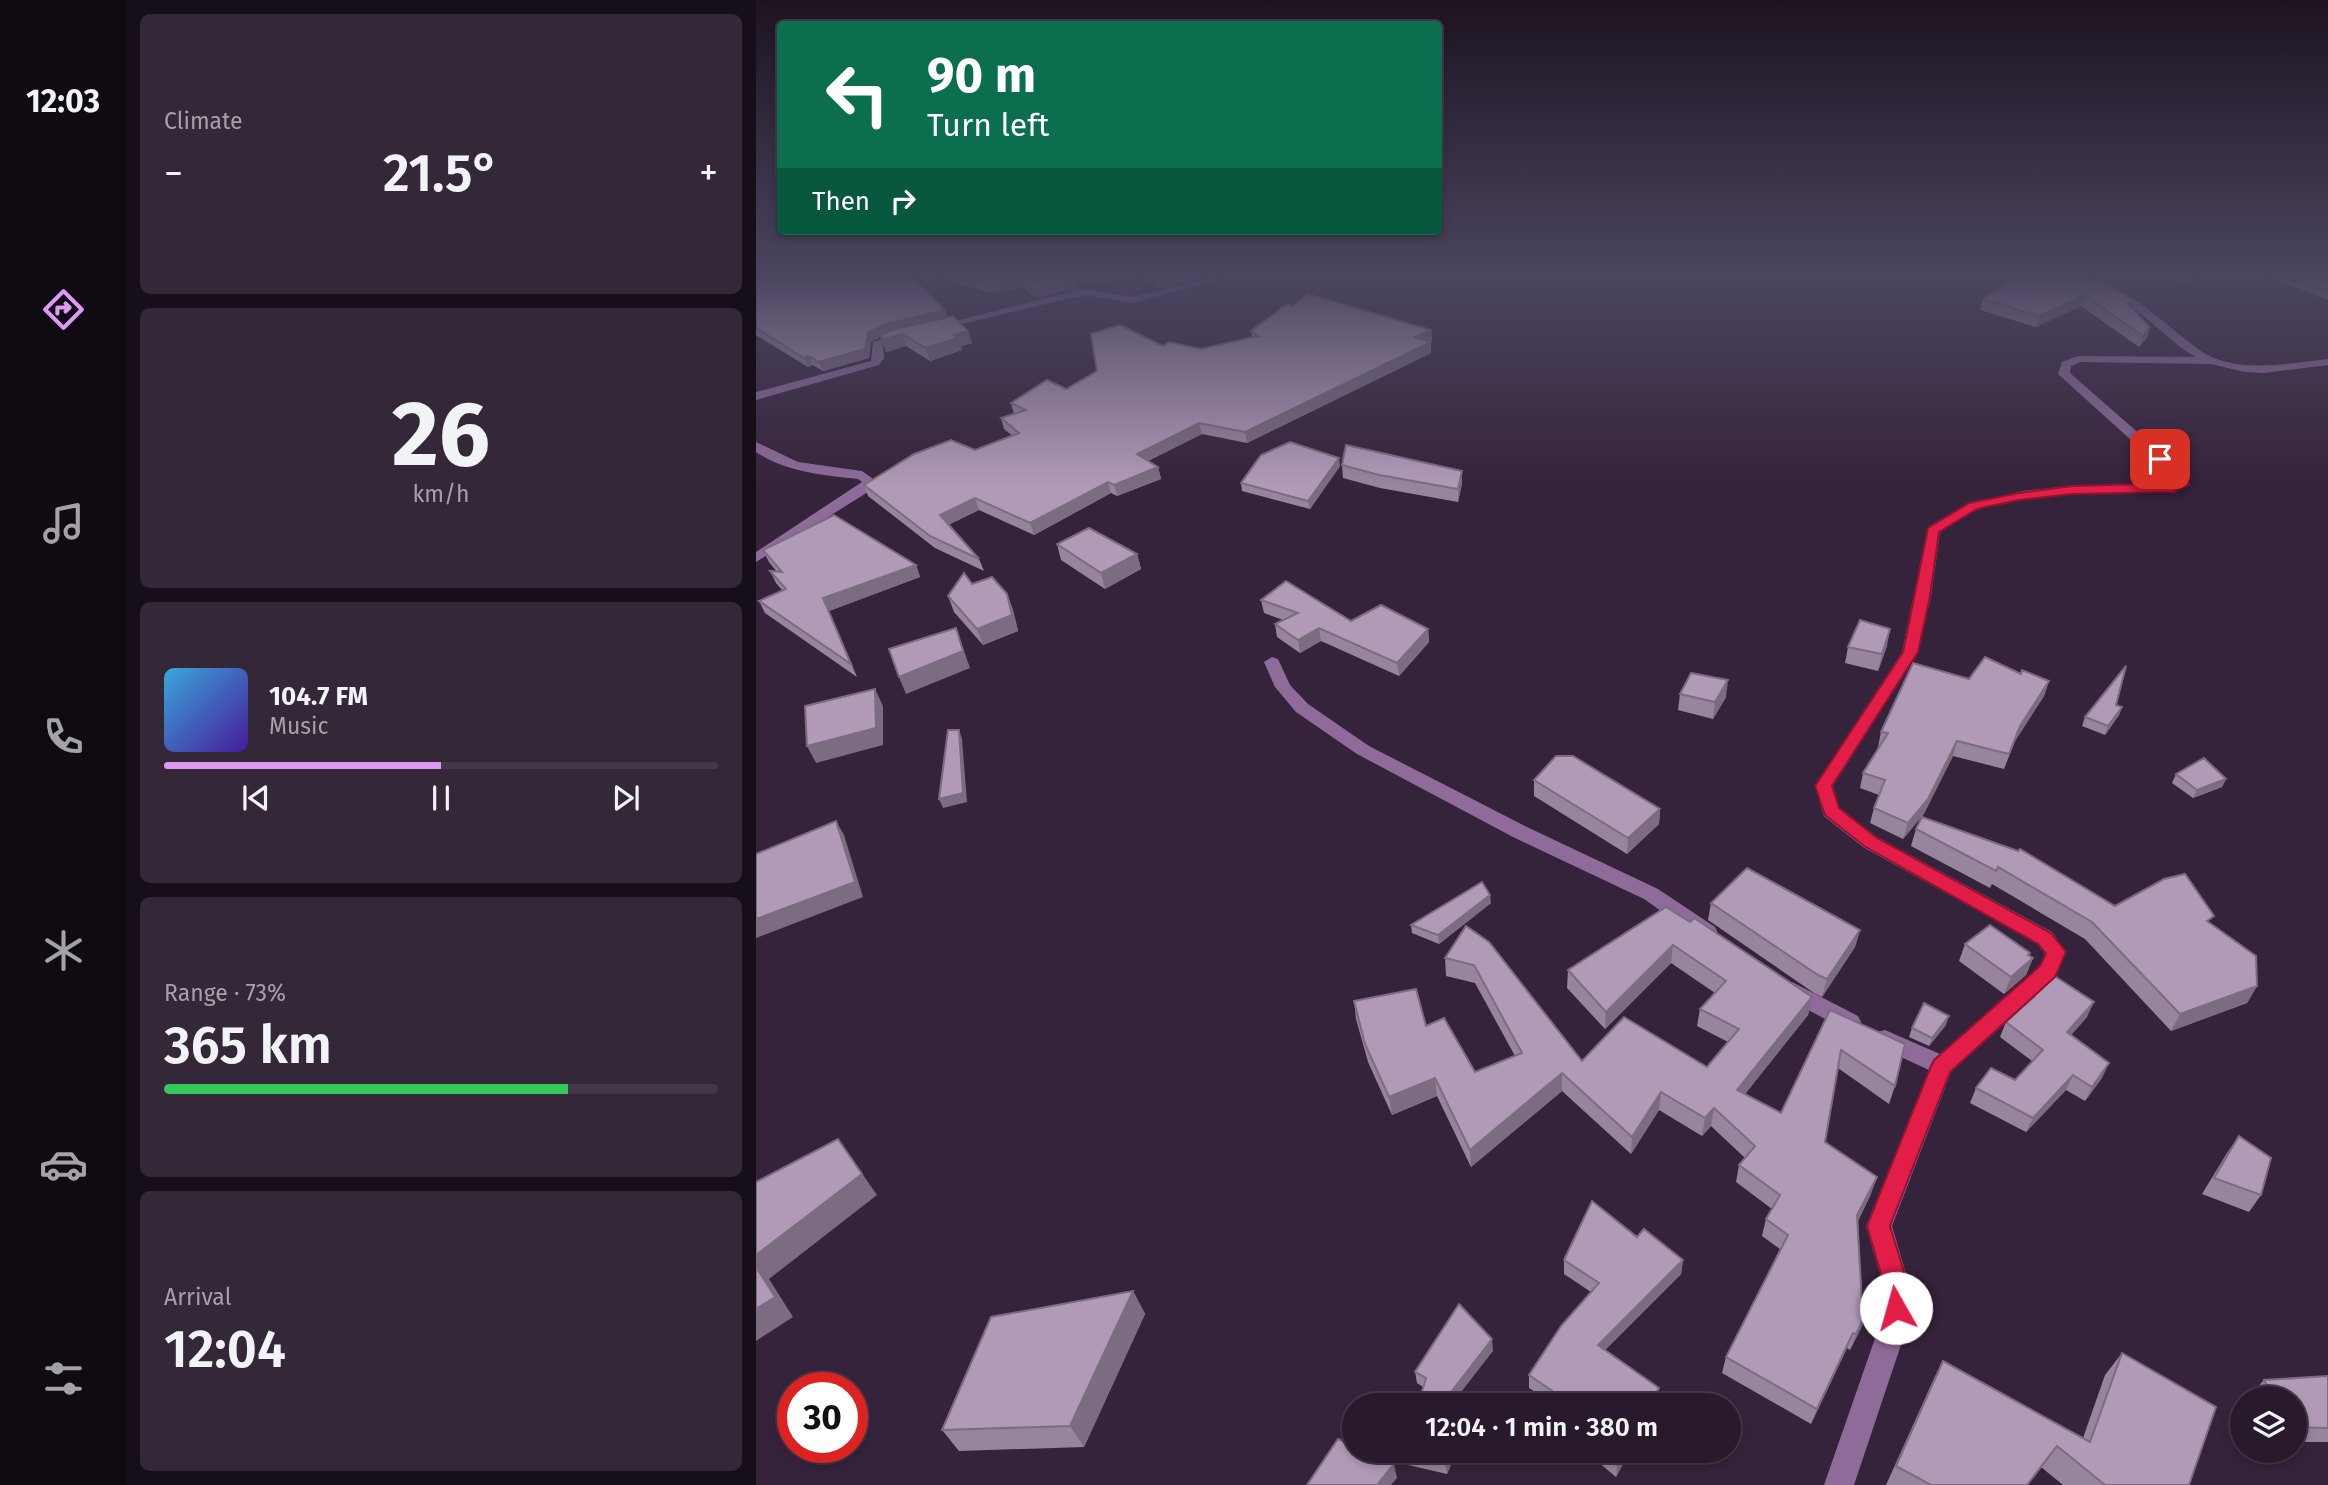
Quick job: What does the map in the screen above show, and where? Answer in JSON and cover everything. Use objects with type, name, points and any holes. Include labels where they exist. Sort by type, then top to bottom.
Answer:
[{"type":"street","points":[[756,396],[875,363],[878,358],[877,347]]},
{"type":"street","points":[[2185,347],[2239,370],[2328,362]]},
{"type":"street","points":[[1839,1485],[1894,1324],[1898,1291],[1879,1226],[1942,1066],[2048,971],[2056,952],[2045,938],[1870,842],[1831,811],[1824,786],[1910,652],[1923,596],[1933,530],[1973,506],[2019,496],[2072,490],[2174,489],[2183,485],[2179,476],[2064,374],[2066,364],[2078,359],[2210,360]]},
{"type":"street","points":[[756,446],[771,457],[804,468],[862,475],[869,481],[863,489],[756,558]]},
{"type":"street","points":[[1272,662],[1283,687],[1302,708],[1363,750],[1520,832],[1651,894],[1728,947]]},
{"type":"street","points":[[1772,978],[1805,1001],[1942,1066]]},
{"type":"building","points":[[787,347],[865,347],[819,362],[809,356],[804,358]]},
{"type":"building","points":[[1093,347],[1420,347],[1245,432],[1199,423],[1137,454],[1158,467],[1114,485],[1108,482],[1030,523],[975,498],[940,515],[979,559],[930,536],[864,485],[914,454],[951,440],[975,450],[1019,433],[1001,418],[1026,410],[1011,403],[1047,380],[1066,389],[1097,371]]},
{"type":"building","points":[[1290,442],[1339,458],[1308,501],[1241,483],[1261,455]]},
{"type":"building","points":[[1346,445],[1462,471],[1458,489],[1379,475],[1342,465]]},
{"type":"building","points":[[834,515],[916,565],[823,598],[851,664],[759,601],[786,589],[770,571],[782,572],[763,550]]},
{"type":"building","points":[[1089,528],[1137,554],[1101,573],[1057,544]]},
{"type":"building","points":[[964,573],[972,584],[992,577],[1007,594],[1012,615],[977,629],[948,596]]},
{"type":"building","points":[[1286,581],[1351,621],[1381,605],[1428,629],[1397,663],[1319,628],[1298,640],[1275,624],[1298,613],[1261,600]]},
{"type":"building","points":[[1860,620],[1890,629],[1882,654],[1848,647]]},
{"type":"building","points":[[956,628],[963,651],[899,677],[889,649]]},
{"type":"building","points":[[1985,657],[2021,674],[2022,670],[2049,681],[2020,726],[2009,754],[1957,741],[1928,799],[1908,823],[1874,808],[1885,780],[1863,773],[1888,733],[1881,732],[1913,663],[1969,679]]},
{"type":"building","points":[[2126,666],[2116,705],[2122,707],[2108,726],[2085,717]]},
{"type":"building","points":[[1691,673],[1728,680],[1715,702],[1680,694]]},
{"type":"building","points":[[875,689],[876,728],[807,746],[805,706]]},
{"type":"building","points":[[948,730],[959,730],[963,793],[939,799]]},
{"type":"building","points":[[1556,756],[1573,756],[1660,809],[1628,838],[1534,780]]},
{"type":"building","points":[[2204,758],[2226,779],[2197,790],[2176,774]]},
{"type":"building","points":[[1922,817],[2018,851],[2020,849],[2115,906],[2164,879],[2185,874],[2214,916],[2207,921],[2256,956],[2257,986],[2180,1014],[2092,922],[1998,867],[1996,871],[1916,829]]},
{"type":"building","points":[[836,821],[855,882],[756,919],[756,854]]},
{"type":"building","points":[[1747,868],[1860,930],[1827,979],[1711,903]]},
{"type":"building","points":[[1482,882],[1490,895],[1438,935],[1411,925]]},
{"type":"building","points":[[1666,907],[1690,922],[1694,918],[1812,997],[1737,1090],[1781,1113],[1830,1010],[1905,1044],[1895,1086],[1841,1050],[1825,1142],[1877,1177],[1857,1215],[1862,1303],[1869,1308],[1856,1334],[1853,1333],[1817,1409],[1726,1357],[1788,1235],[1766,1219],[1780,1195],[1739,1165],[1755,1146],[1714,1108],[1705,1118],[1661,1092],[1632,1137],[1562,1073],[1470,1150],[1435,1078],[1389,1097],[1365,1044],[1354,1001],[1416,989],[1426,1026],[1444,1018],[1475,1072],[1522,1053],[1474,965],[1445,958],[1466,926],[1489,942],[1582,1061],[1624,1017],[1707,1067],[1739,1029],[1700,1009],[1726,981],[1673,945],[1606,1012],[1568,970]]},
{"type":"building","points":[[1990,925],[2030,953],[2028,955],[2033,958],[2011,977],[1965,944]]},
{"type":"building","points":[[2053,975],[2094,1002],[2067,1032],[2109,1063],[2092,1087],[2073,1075],[2033,1118],[1976,1088],[1991,1068],[2015,1080],[2043,1050],[2006,1022],[2034,997],[2031,994]]},
{"type":"building","points":[[1924,1003],[1949,1016],[1932,1038],[1912,1028]]},
{"type":"building","points":[[2239,1136],[2271,1158],[2261,1195],[2214,1178]]},
{"type":"building","points":[[838,1139],[862,1174],[756,1255],[756,1182]]},
{"type":"building","points":[[1592,1201],[1637,1237],[1644,1229],[1683,1260],[1598,1345],[1659,1388],[1656,1393],[1555,1393],[1529,1375],[1561,1326],[1599,1283],[1564,1260]]},
{"type":"building","points":[[756,1267],[775,1297],[756,1309]]},
{"type":"building","points":[[1133,1291],[1070,1426],[942,1430],[991,1317]]},
{"type":"building","points":[[1459,1304],[1492,1339],[1450,1393],[1422,1393],[1426,1378],[1415,1372]]},
{"type":"building","points":[[2122,1353],[2216,1407],[2189,1485],[2105,1485],[2057,1446],[2027,1485],[1931,1485],[1896,1466],[1943,1361],[2090,1442]]},
{"type":"building","points":[[2328,1376],[2328,1428],[2307,1427],[2307,1386],[2267,1386],[2264,1380]]},
{"type":"building","points":[[1338,1439],[1342,1441],[1342,1463],[1394,1464],[1377,1485],[1307,1485]]},
{"type":"route","points":[[1896,1308],[1898,1291],[1879,1226],[1942,1066],[2048,971],[2056,952],[2045,938],[1870,842],[1831,811],[1824,786],[1910,652],[1923,596],[1933,530],[1973,506],[2019,496],[2072,490],[2174,489],[2183,485],[2179,476],[2160,459]]}]
